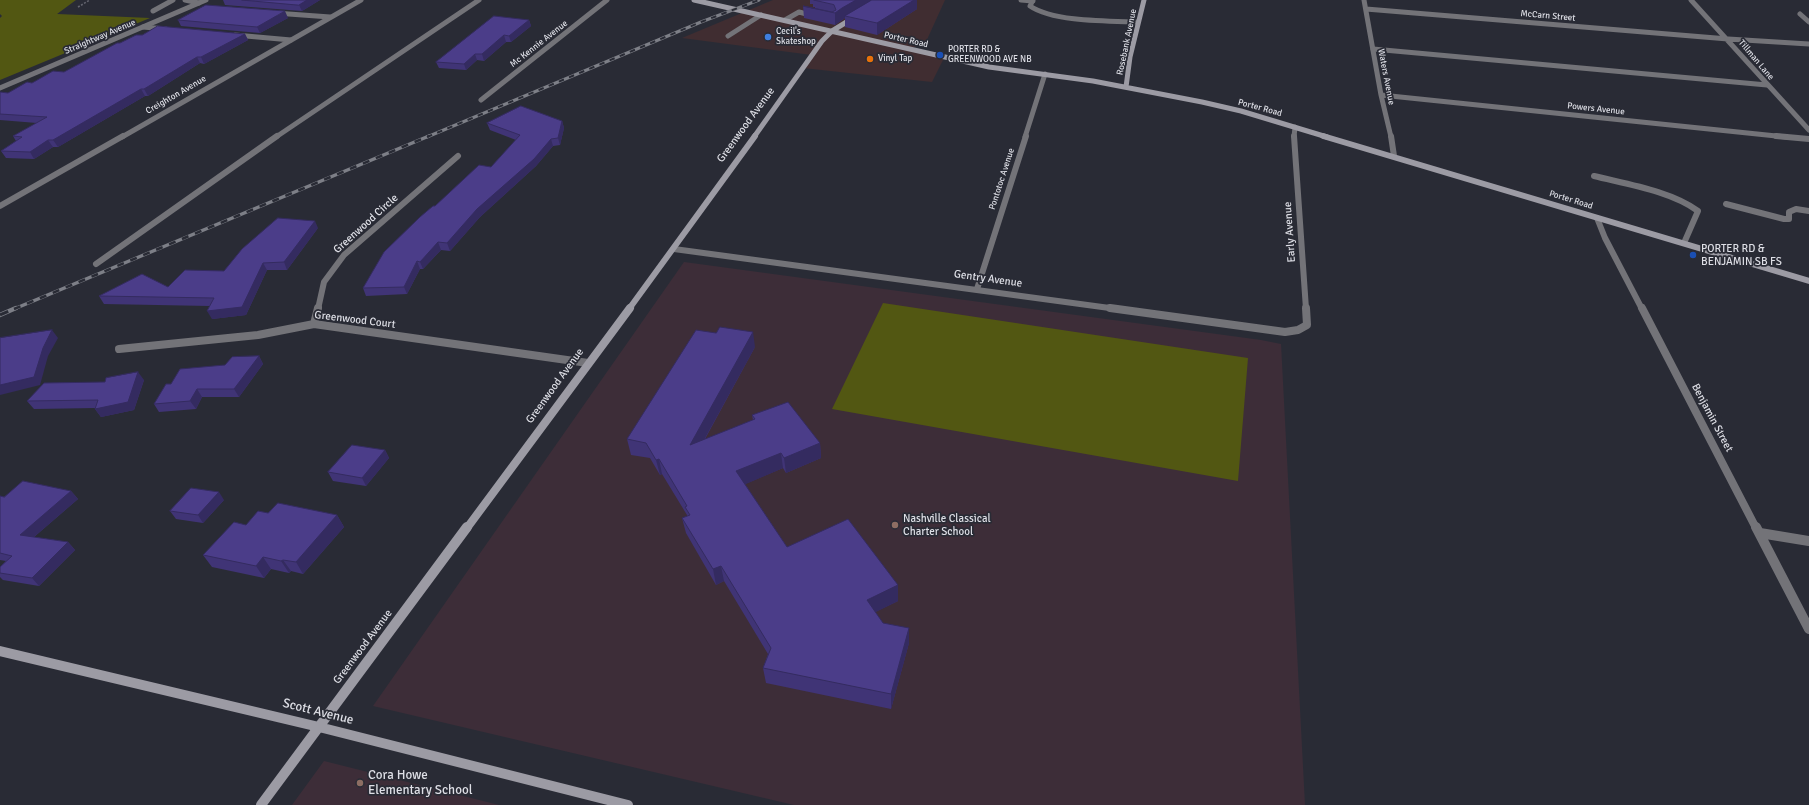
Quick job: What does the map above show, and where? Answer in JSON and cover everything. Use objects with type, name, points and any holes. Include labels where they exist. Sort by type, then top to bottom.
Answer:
[{"type":"street","points":[[153,11],[173,0]]},
{"type":"street","points":[[185,0],[199,3]]},
{"type":"street","name":"Straightway Avenue","points":[[0,88],[206,0]]},
{"type":"street","name":"Creighton Avenue","points":[[0,206],[361,0]]},
{"type":"street","points":[[96,264],[108,254],[295,123],[479,0]]},
{"type":"street","name":"Mc Kennie Avenue","points":[[481,100],[607,0]]},
{"type":"street","name":"Porter Road","points":[[694,0],[989,67],[1126,87],[1202,102],[1394,156],[1809,281]]},
{"type":"street","points":[[1021,0],[1033,0],[1030,6],[1038,12],[1074,17],[1138,22]]},
{"type":"street","name":"Rosebank Avenue","points":[[1126,87],[1130,57],[1144,0]]},
{"type":"street","name":"Waters Avenue","points":[[1364,0],[1380,96],[1391,137],[1394,156]]},
{"type":"street","name":"Tillman Lane","points":[[1691,0],[1728,39],[1767,86],[1809,130]]},
{"type":"street","name":"McCarn Street","points":[[1366,9],[1728,39],[1809,44]]},
{"type":"street","points":[[268,12],[330,17]]},
{"type":"street","points":[[785,20],[799,12],[819,17]]},
{"type":"street","name":"Greenwood Avenue","points":[[261,805],[674,249],[822,41],[832,31],[860,14]]},
{"type":"street","points":[[1800,14],[1809,22]]},
{"type":"street","points":[[728,36],[761,15]]},
{"type":"street","points":[[143,27],[173,30]]},
{"type":"street","points":[[228,35],[290,40]]},
{"type":"street","points":[[1373,49],[1767,86]]},
{"type":"street","name":"Pontotoc Avenue","points":[[977,289],[1045,74]]},
{"type":"street","name":"Powers Avenue","points":[[1380,96],[1809,140]]},
{"type":"street","name":"Early Avenue","points":[[1295,127],[1294,140],[1307,325],[1298,330]]},
{"type":"street","name":"Greenwood Circle","points":[[314,324],[324,282],[344,255],[458,156]]},
{"type":"street","points":[[1594,176],[1680,201],[1695,207],[1698,211],[1684,244]]},
{"type":"street","points":[[1726,204],[1784,219],[1790,219],[1789,212],[1796,209],[1809,210]]},
{"type":"street","name":"Benjamin Street","points":[[1598,218],[1605,238],[1809,629]]},
{"type":"street","name":"Gentry Avenue","points":[[674,249],[1285,332],[1298,330]]},
{"type":"street","name":"Greenwood Court","points":[[119,349],[258,335],[314,324],[588,364]]},
{"type":"street","points":[[1760,533],[1809,541]]},
{"type":"street","name":"Scott Avenue","points":[[0,651],[319,726],[628,805]]},
{"type":"path","points":[[78,7],[90,0]]},
{"type":"shaded area","points":[[773,0],[945,0],[925,44],[907,49],[944,58],[932,82],[803,68],[812,55],[682,38]]},
{"type":"shaded area","name":"Nashville Classical Charter School","points":[[684,262],[1261,340],[1281,344],[1305,805],[794,805],[373,706]]},
{"type":"shaded area","name":"Cora Howe Elementary School","points":[[324,761],[499,805],[292,805]]},
{"type":"green space","points":[[0,0],[76,0],[57,14],[150,18],[0,80],[0,18],[2,16],[0,14]]},
{"type":"green space","points":[[883,303],[1248,358],[1238,481],[832,409]]},
{"type":"building","points":[[242,0],[307,0],[299,5]]},
{"type":"building","points":[[814,0],[856,0],[835,13],[803,6],[832,12],[836,10],[834,5]]},
{"type":"building","points":[[872,0],[914,0],[877,23],[845,16]]},
{"type":"building","points":[[206,5],[285,11],[257,27],[178,20]]},
{"type":"building","points":[[494,16],[529,20],[509,36],[504,35],[482,54],[475,54],[464,64],[436,62]]},
{"type":"building","points":[[158,26],[245,34],[201,57],[197,57],[144,89],[141,89],[53,140],[48,140],[30,152],[1,151],[22,137],[13,136],[47,117],[0,114],[0,92],[8,93],[27,82],[32,83],[53,71],[64,72],[117,43],[136,35],[142,35]]},
{"type":"building","points":[[521,106],[562,121],[558,138],[551,139],[534,159],[477,209],[447,243],[438,242],[420,262],[417,261],[404,287],[363,288],[384,252],[420,217],[435,206],[479,165],[491,167],[520,135],[487,123]]},
{"type":"building","points":[[278,218],[315,221],[284,262],[263,263],[242,307],[207,311],[214,298],[99,296],[142,274],[168,287],[185,270],[224,271],[242,249]]},
{"type":"building","points":[[720,327],[753,332],[690,445],[755,419],[752,415],[788,402],[820,443],[784,458],[781,453],[736,471],[787,547],[848,519],[898,585],[867,600],[883,623],[909,628],[891,694],[763,668],[771,648],[721,566],[713,569],[682,518],[690,515],[685,507],[687,506],[659,459],[656,460],[646,443],[627,439],[696,330],[716,333]]},
{"type":"building","points":[[52,330],[43,348],[34,377],[0,385],[0,338]]},
{"type":"building","points":[[259,356],[234,389],[197,389],[190,401],[154,404],[166,384],[171,384],[180,369],[225,365],[232,357]]},
{"type":"building","points":[[138,372],[128,402],[95,409],[98,400],[27,401],[44,383],[105,382],[106,378]]},
{"type":"building","points":[[352,445],[385,450],[362,478],[328,472]]},
{"type":"building","points":[[23,481],[71,491],[20,535],[68,542],[32,578],[0,573],[0,567],[12,556],[0,553],[0,496],[4,497]]},
{"type":"building","points":[[191,488],[219,492],[198,515],[170,511]]},
{"type":"building","points":[[278,503],[337,515],[296,562],[281,561],[263,557],[256,566],[203,555],[234,522],[246,525],[258,511],[268,513]]},
{"type":"railway","points":[[427,137],[701,22],[759,0]]},
{"type":"railway","points":[[14,309],[429,136]]},
{"type":"railway","points":[[0,315],[16,308]]},
{"type":"place","name":"Cecil's Skateshop","points":[[768,37]]},
{"type":"place","name":"PORTER RD & GREENWOOD AVE NB","points":[[940,55]]},
{"type":"place","name":"Vinyl Tap","points":[[870,59]]},
{"type":"place","name":"PORTER RD & BENJAMIN SB FS","points":[[1693,255]]},
{"type":"place","name":"Nashville Classical Charter School","points":[[895,525]]},
{"type":"place","name":"Cora Howe Elementary School","points":[[360,783]]}]
